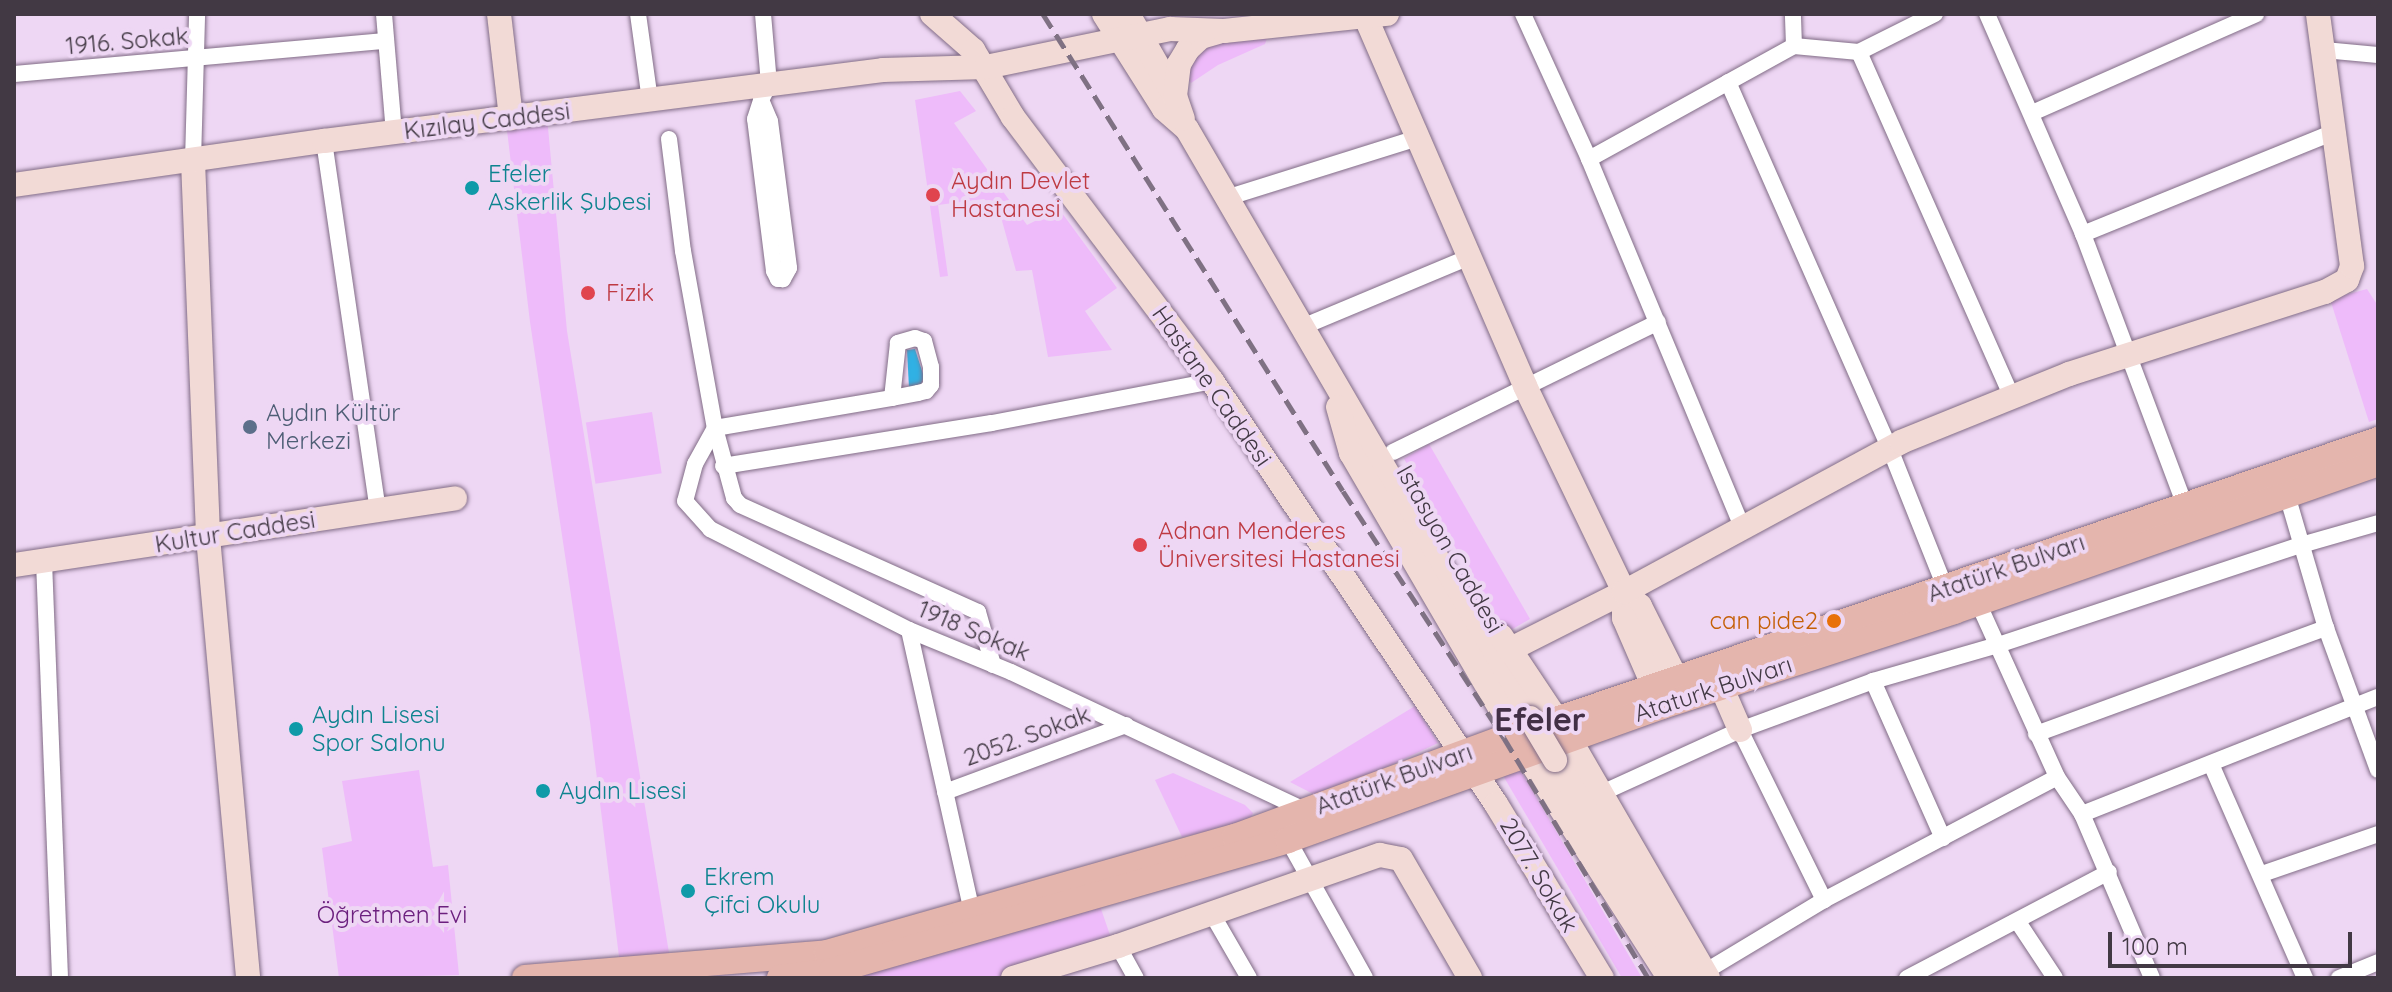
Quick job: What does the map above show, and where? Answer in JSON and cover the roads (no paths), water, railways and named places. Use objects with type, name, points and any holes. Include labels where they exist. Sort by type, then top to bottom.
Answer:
[{"type":"main road","name":"Atatürk Bulvarı","points":[[1670,692],[2189,517],[2378,440]]},
{"type":"main road","name":"Atatürk Bulvarı","points":[[2189,517],[2287,495],[2378,463]]},
{"type":"main road","name":"Ataturk Bulvarı","points":[[1560,739],[1670,692],[1721,686],[1961,596]]},
{"type":"main road","name":"Atatürk Bulvarı","points":[[525,978],[797,973],[974,921],[1235,837],[1313,820],[1468,764],[1523,735],[1560,739]]},
{"type":"main road","name":"Atatürk Bulvarı","points":[[974,921],[1288,840],[1313,820]]},
{"type":"street","points":[[197,14],[193,161],[208,537],[248,978]]},
{"type":"street","points":[[384,14],[394,134]]},
{"type":"street","points":[[499,14],[511,118]]},
{"type":"street","points":[[638,14],[650,100]]},
{"type":"street","points":[[763,14],[765,92],[789,268],[783,279],[778,279],[774,271],[755,119],[765,92]]},
{"type":"street","name":"Hastane Caddesi","points":[[932,14],[1212,381],[1468,764]]},
{"type":"street","points":[[1104,14],[1175,96],[1187,129],[1302,327],[1523,735],[1669,978]]},
{"type":"street","points":[[1523,14],[1589,159],[1743,529]]},
{"type":"street","points":[[1793,14],[1794,46]]},
{"type":"street","points":[[1589,159],[1794,46],[1859,52],[1935,14]]},
{"type":"street","points":[[1987,14],[2083,234],[2189,517]]},
{"type":"street","points":[[2032,113],[2256,14]]},
{"type":"street","points":[[1509,650],[1890,449],[2012,397],[2130,354],[2325,292],[2347,280],[2352,266],[2318,14]]},
{"type":"street","points":[[1376,16],[1418,138],[1525,386],[1624,592],[1640,606],[1670,692]]},
{"type":"street","name":"Kızılay Caddesi","points":[[14,185],[324,141],[650,100],[765,92],[883,70],[917,58],[1022,60],[1170,29],[1213,34],[1376,16]]},
{"type":"street","points":[[1175,96],[1179,64],[1213,34]]},
{"type":"street","points":[[1127,39],[1164,109],[1187,129]]},
{"type":"street","name":"1916. Sokak","points":[[14,74],[386,41]]},
{"type":"street","points":[[2324,50],[2378,55]]},
{"type":"street","points":[[1859,52],[2012,397]]},
{"type":"street","points":[[1013,117],[1007,98],[1008,82],[1010,73],[1022,60]]},
{"type":"street","points":[[1728,82],[1890,449],[1961,596],[1998,645],[2057,777],[2082,814],[2152,978]]},
{"type":"street","points":[[2083,234],[2332,133]]},
{"type":"street","points":[[1226,198],[1418,138]]},
{"type":"street","points":[[669,139],[683,251],[715,428],[734,498],[740,505],[978,612],[993,665]]},
{"type":"street","points":[[324,141],[378,510]]},
{"type":"street","points":[[1302,327],[1469,257]]},
{"type":"street","points":[[1393,452],[1658,322]]},
{"type":"street","points":[[723,466],[992,423],[1212,381]]},
{"type":"street","name":"Istasyon Caddesi","points":[[1334,385],[1367,413],[1393,452],[1560,739],[1602,793],[1701,976]]},
{"type":"street","points":[[715,428],[892,398]]},
{"type":"street","name":"1918 Sokak","points":[[715,428],[695,464],[685,501],[710,529],[909,630],[1126,725],[1313,820]]},
{"type":"street","points":[[2287,495],[2326,628],[2378,770]]},
{"type":"street","name":"Kultur Caddesi","points":[[14,565],[455,498]]},
{"type":"street","points":[[1602,793],[1740,730],[1873,681],[1998,645],[2301,545],[2378,523]]},
{"type":"street","points":[[44,561],[60,978]]},
{"type":"street","points":[[2036,734],[2326,628]]},
{"type":"street","points":[[909,630],[974,921]]},
{"type":"street","points":[[1873,681],[1943,838]]},
{"type":"street","points":[[1721,686],[1824,900]]},
{"type":"street","points":[[2082,814],[2378,697]]},
{"type":"street","name":"2052. Sokak","points":[[945,792],[1126,725]]},
{"type":"street","points":[[1523,735],[1560,739],[1701,976],[1824,900],[2057,777]]},
{"type":"street","name":"2077. Sokak","points":[[1468,764],[1602,978]]},
{"type":"street","points":[[2211,764],[2262,874],[2305,978]]},
{"type":"street","points":[[2262,874],[2378,834]]},
{"type":"street","points":[[1288,840],[1365,978]]},
{"type":"street","points":[[1021,977],[1380,855],[1401,859],[1470,978]]},
{"type":"street","points":[[1916,976],[2109,872]]},
{"type":"street","points":[[1212,914],[1249,978]]},
{"type":"street","points":[[2018,922],[2055,978]]},
{"type":"street","points":[[1118,946],[1136,978]]},
{"type":"street","points":[[2339,978],[2378,962]]},
{"type":"water","points":[[915,349],[924,377],[921,384],[909,388],[907,350]]},
{"type":"railway","points":[[1043,14],[1343,491],[1504,738],[1648,978]]},
{"type":"place","name":"Efeler Askerlik Şubesi","points":[[472,188]]},
{"type":"place","name":"Aydın Devlet Hastanesi","points":[[933,195]]},
{"type":"place","name":"Fizik","points":[[588,293]]},
{"type":"place","name":"Aydın Kültür Merkezi","points":[[250,427]]},
{"type":"place","name":"Adnan Menderes Üniversitesi Hastanesi","points":[[1140,545]]},
{"type":"place","name":"can pide2","points":[[1834,621]]},
{"type":"place","name":"Aydın Lisesi Spor Salonu","points":[[296,729]]},
{"type":"place","name":"Aydın Lisesi","points":[[543,791]]},
{"type":"place","name":"Ekrem Çifci Okulu","points":[[688,891]]},
{"type":"district","name":"Efeler","points":[[1540,719]]},
{"type":"park label","name":"Öğretmen Evi","points":[[392,915]]}]
